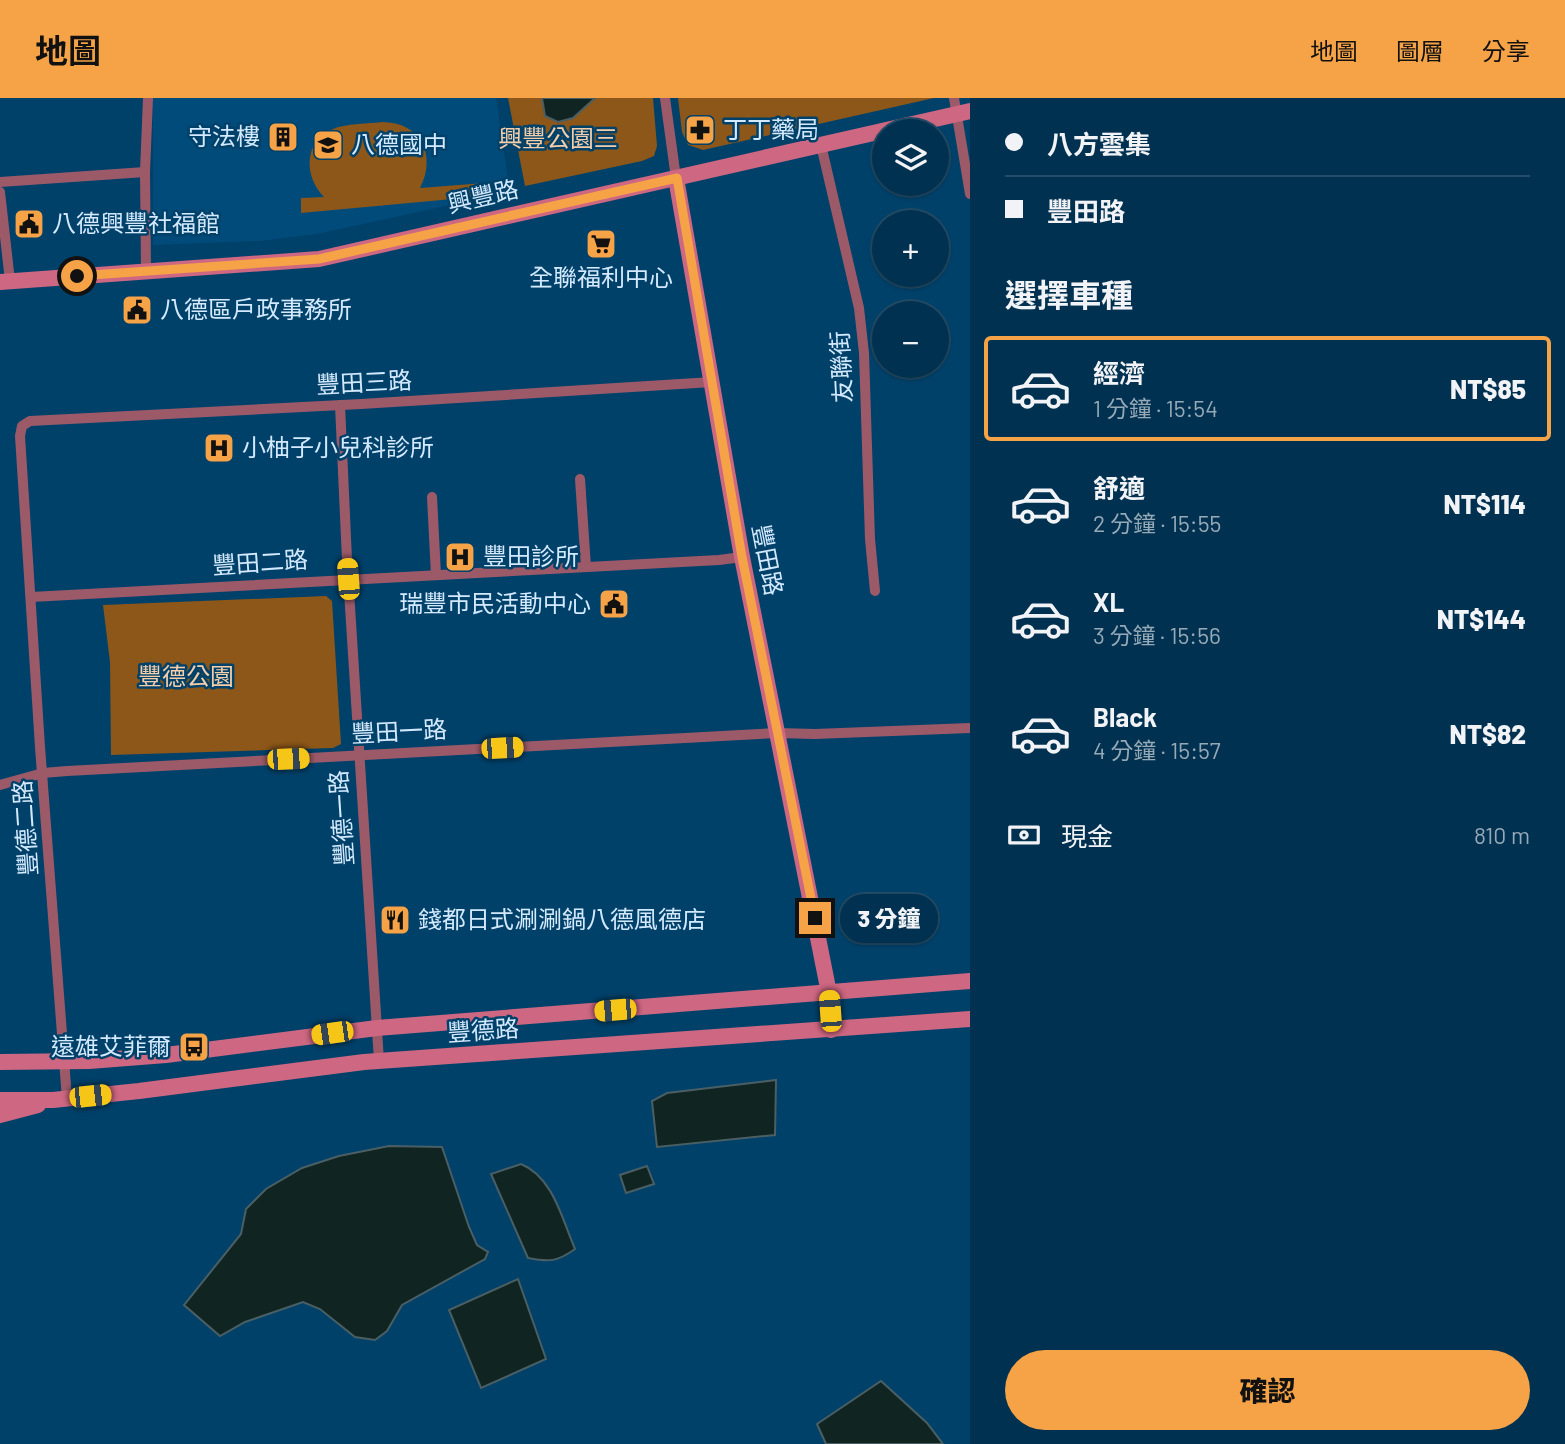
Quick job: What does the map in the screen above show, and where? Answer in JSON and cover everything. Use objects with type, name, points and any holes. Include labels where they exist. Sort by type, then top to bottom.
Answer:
[{"type":"main road","name":"興豐路","points":[[5,281],[319,259],[821,145],[960,107]]},
{"type":"main road","name":"豐田路","points":[[677,178],[742,557],[829,993],[831,1030]]},
{"type":"main road","name":"豐德路","points":[[0,1062],[65,1062],[166,1055],[377,1028],[970,981]]},
{"type":"main road","name":"豐德路","points":[[0,1100],[60,1099],[379,1061],[970,1019]]},
{"type":"main road","points":[[0,1115],[60,1099]]},
{"type":"street","points":[[146,271],[145,172],[148,98]]},
{"type":"street","name":"豐田路","points":[[665,98],[677,178]]},
{"type":"street","points":[[960,107],[970,194]]},
{"type":"street","name":"友聯街","points":[[821,145],[859,308],[864,353],[870,539],[875,591]]},
{"type":"street","points":[[0,182],[145,172]]},
{"type":"street","points":[[0,192],[5,281]]},
{"type":"street","name":"豐田三路","points":[[21,429],[30,421],[712,382]]},
{"type":"street","name":"豐德一路","points":[[341,405],[348,579],[379,1061]]},
{"type":"street","name":"豐德二路","points":[[21,429],[65,1062],[60,1099]]},
{"type":"street","points":[[580,479],[586,567]]},
{"type":"street","points":[[432,497],[436,575]]},
{"type":"street","name":"豐田二路","points":[[32,597],[719,561],[742,557]]},
{"type":"street","name":"豐田一路","points":[[0,785],[43,773],[777,733],[970,728]]},
{"type":"shaded area","name":"八德國中","points":[[153,98],[496,98],[510,192],[317,234],[259,241],[153,245]]},
{"type":"shaded area","points":[[542,98],[595,98],[573,118],[558,122],[545,116]]},
{"type":"shaded area","points":[[776,1080],[775,1135],[657,1147],[652,1101],[667,1093]]},
{"type":"shaded area","points":[[389,1146],[442,1147],[469,1227],[477,1245],[488,1252],[485,1259],[402,1305],[387,1331],[375,1340],[355,1337],[320,1309],[303,1302],[245,1322],[220,1336],[184,1305],[241,1234],[246,1209],[266,1189],[302,1168],[339,1156]]},
{"type":"shaded area","points":[[521,1164],[532,1170],[549,1189],[575,1249],[558,1259],[528,1258],[491,1174]]},
{"type":"shaded area","points":[[647,1166],[654,1184],[626,1193],[620,1175]]},
{"type":"shaded area","points":[[518,1279],[546,1359],[481,1388],[449,1310]]},
{"type":"shaded area","points":[[881,1381],[927,1423],[943,1444],[826,1444],[817,1424]]},
{"type":"green space","name":"興豐公園三","points":[[508,98],[653,98],[657,146],[654,156],[642,161],[525,186]]},
{"type":"green space","points":[[678,98],[934,98],[703,150],[688,145],[682,132]]},
{"type":"green space","points":[[382,122],[407,128],[416,134],[422,143],[427,164],[420,188],[485,183],[485,196],[301,213],[301,198],[324,197],[317,189],[310,170],[316,142],[339,127]]},
{"type":"green space","name":"豐德公園","points":[[326,596],[332,601],[341,744],[333,748],[111,755],[110,662],[103,605]]},
{"type":"place","name":"丁丁藥局","points":[[700,130]]},
{"type":"place","name":"守法樓","points":[[283,137]]},
{"type":"place","name":"八德國中","points":[[328,145]]},
{"type":"place","name":"八德興豐社福館","points":[[29,224]]},
{"type":"place","name":"全聯福利中心","points":[[601,244]]},
{"type":"place","name":"八德區戶政事務所","points":[[137,310]]},
{"type":"place","name":"小柚子小兒科診所","points":[[219,448]]},
{"type":"place","name":"豐田診所","points":[[460,557]]},
{"type":"place","name":"瑞豐市民活動中心","points":[[614,604]]},
{"type":"place","name":"錢都日式涮涮鍋八德風德店","points":[[395,920]]},
{"type":"place","name":"遠雄艾菲爾","points":[[194,1047]]},
{"type":"route","points":[[77,276],[319,259],[677,178],[742,557],[815,918]]}]
